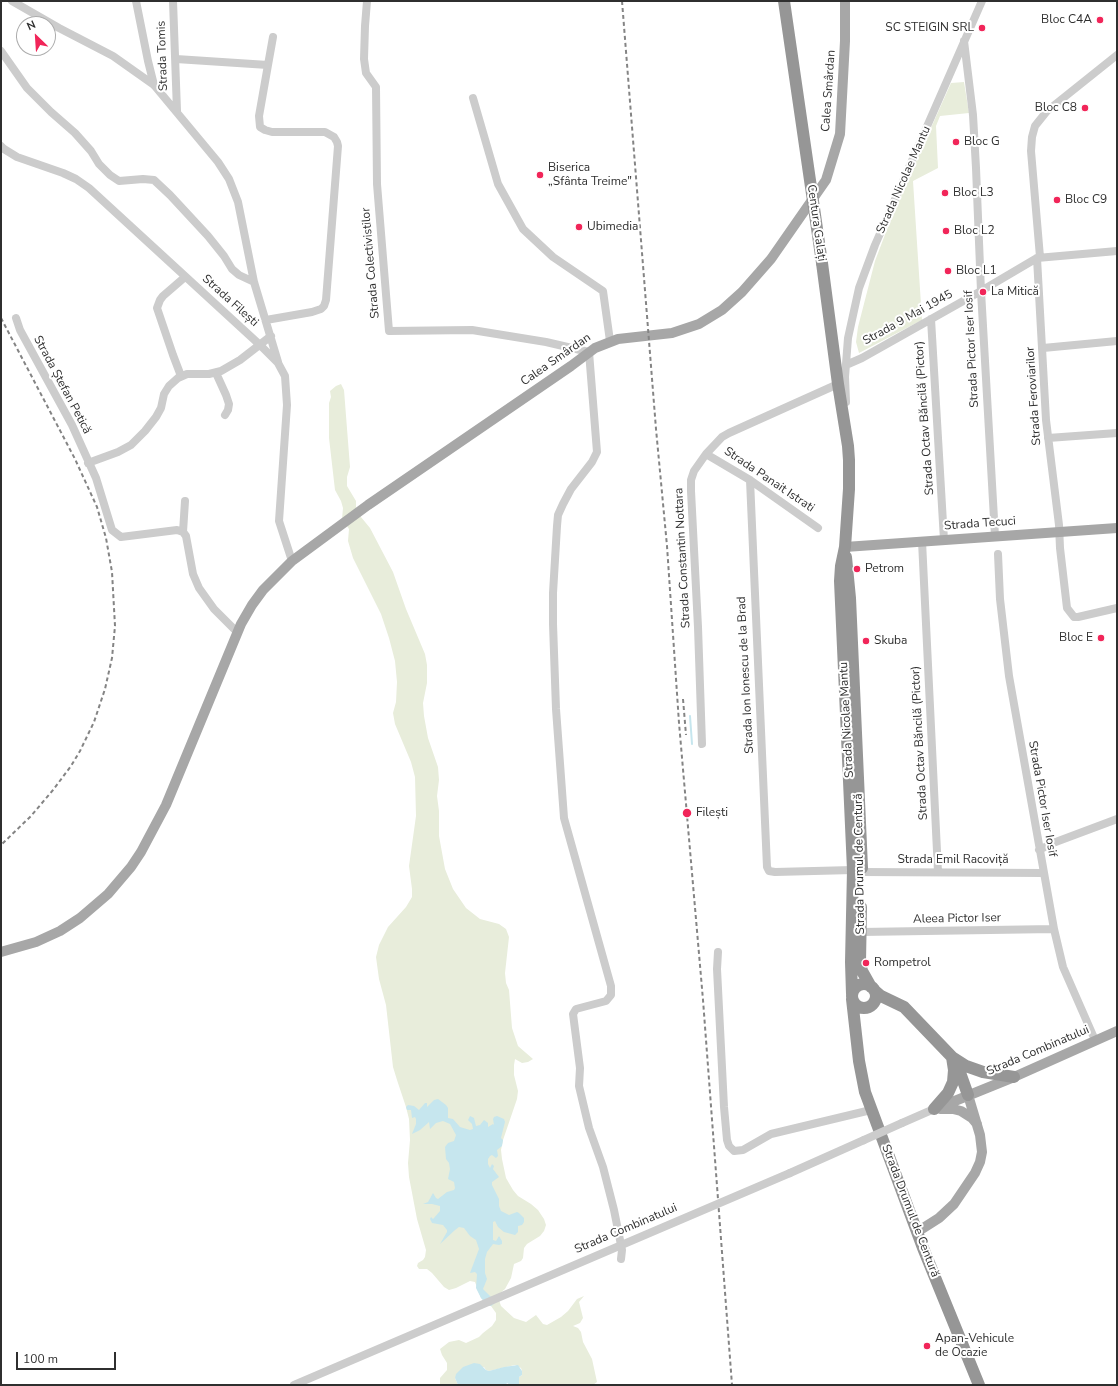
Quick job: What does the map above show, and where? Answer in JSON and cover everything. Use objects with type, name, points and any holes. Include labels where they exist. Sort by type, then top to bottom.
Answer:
[{"type":"highway","name":"Centura Galați","points":[[784,1],[848,446]]},
{"type":"highway","points":[[845,547],[849,489],[848,446]]},
{"type":"highway","name":"Strada Drumul de Centură","points":[[845,547],[850,598],[861,932],[860,962],[862,971],[873,988]]},
{"type":"highway","points":[[858,871],[850,962],[852,996],[857,1005],[860,1007],[870,1005],[890,1006],[909,1012]]},
{"type":"highway","points":[[852,996],[856,987],[868,984],[880,996],[900,1005],[909,1012],[952,1056],[974,1069],[1014,1077]]},
{"type":"highway","points":[[870,1005],[875,998],[873,988]]},
{"type":"highway","name":"Strada Drumul de Centură","points":[[852,996],[855,1032],[862,1076],[871,1110],[917,1232],[979,1385]]},
{"type":"highway","name":"Strada Drumul de Centură","points":[[855,1032],[862,1013],[870,1005]]},
{"type":"highway","points":[[952,1056],[968,1095]]},
{"type":"highway","points":[[934,1109],[948,1093],[953,1082],[954,1070],[952,1056]]},
{"type":"main road","name":"Calea Smârdan","points":[[1,952],[36,942],[80,918],[108,894],[131,867],[141,852],[166,805],[237,632],[252,605],[263,590],[292,561],[368,505],[564,371],[589,352],[610,341],[626,337],[680,331],[700,324],[722,310],[742,292],[771,259],[826,180],[840,134],[845,41],[845,1]]},
{"type":"main road","name":"Strada Tecuci","points":[[845,547],[1117,528]]},
{"type":"main road","name":"Strada Combinatului","points":[[934,1109],[1014,1077],[1117,1031]]},
{"type":"main road","points":[[917,1232],[947,1212],[962,1194],[980,1162],[982,1152],[980,1135],[968,1095]]},
{"type":"main road","points":[[934,1109],[953,1109],[961,1111],[972,1118],[978,1126]]},
{"type":"street","points":[[12,1],[59,28],[113,56],[154,85],[218,162],[229,179],[238,202],[254,282],[278,363]]},
{"type":"street","points":[[136,1],[154,85]]},
{"type":"street","name":"Strada Tomis","points":[[172,1],[176,59],[177,111]]},
{"type":"street","name":"Strada Colectivistilor","points":[[367,1],[364,59],[366,73],[376,86],[377,184],[389,331],[472,330],[546,342],[589,352]]},
{"type":"street","name":"Strada Nicolae Mantu","points":[[848,446],[845,396],[846,366],[848,338],[859,288],[865,270],[981,2]]},
{"type":"street","points":[[266,320],[317,311],[324,306],[326,300],[338,146],[334,137],[325,132],[272,132],[264,130],[260,127],[259,116],[273,37]]},
{"type":"street","name":"Strada Pictor Iser Iosif","points":[[964,41],[973,115],[990,474],[995,536]]},
{"type":"street","points":[[1,52],[27,88],[75,133],[91,151],[99,164],[110,175],[119,182],[143,179],[154,180],[208,236],[232,268],[239,275],[254,282]]},
{"type":"street","name":"Strada Feroviarilor","points":[[1117,55],[1047,111],[1035,126],[1032,137],[1031,151],[1048,438],[1060,532],[1060,548],[1067,608],[1069,613],[1074,617],[1117,608]]},
{"type":"street","points":[[176,59],[268,65]]},
{"type":"street","points":[[473,98],[498,184],[523,229],[553,257],[603,291],[610,341]]},
{"type":"street","name":"Strada Filești","points":[[1,146],[18,157],[63,173],[76,179],[89,188],[278,363],[285,376],[287,405],[279,521],[292,561]]},
{"type":"street","name":"Strada 9 Mai 1945","points":[[846,366],[981,291],[1038,257],[1117,251]]},
{"type":"street","points":[[181,376],[157,308],[163,296],[185,277]]},
{"type":"street","name":"Strada Ștefan Petică","points":[[16,318],[20,330],[72,425],[96,478],[112,530],[120,537],[178,530],[183,532]]},
{"type":"street","name":"Strada Octav Băncilă (Pictor)","points":[[930,319],[944,540]]},
{"type":"street","points":[[88,463],[131,445],[156,417],[161,408],[164,394],[169,386],[181,376],[193,373],[216,373],[227,368],[271,336]]},
{"type":"street","points":[[1043,348],[1117,342]]},
{"type":"street","points":[[589,352],[597,452],[592,462],[571,489],[558,515],[553,593],[553,624],[556,709],[564,818],[611,986],[611,995],[606,1001],[576,1009],[573,1014],[580,1068],[579,1086],[589,1128],[603,1167],[614,1210],[622,1250],[621,1259]]},
{"type":"street","points":[[216,373],[229,404],[225,415]]},
{"type":"street","name":"Strada Constantin Nottara","points":[[702,744],[698,627],[690,492],[691,480],[694,471],[706,454],[722,437],[787,405],[838,384]]},
{"type":"street","points":[[1048,438],[1117,433]]},
{"type":"street","name":"Strada Panait Istrati","points":[[706,454],[750,480],[818,528]]},
{"type":"street","name":"Strada Ion Ionescu de la Brad","points":[[750,480],[768,869]]},
{"type":"street","points":[[185,502],[183,532],[186,536],[193,574],[199,588],[214,609],[237,632]]},
{"type":"street","name":"Strada Octav Băncilă (Pictor)","points":[[922,541],[938,872]]},
{"type":"street","name":"Strada Pictor Iser Iosif","points":[[998,554],[1000,599],[1009,676],[1054,929],[1063,967],[1095,1040]]},
{"type":"street","points":[[1039,850],[1117,818]]},
{"type":"street","name":"Strada Emil Racoviță","points":[[768,869],[771,872],[858,871],[1043,873]]},
{"type":"street","name":"Aleea Pictor Iser","points":[[861,932],[1054,929]]},
{"type":"street","points":[[718,952],[717,969],[724,1107],[727,1140],[729,1146],[734,1151],[743,1150],[771,1134],[871,1110]]},
{"type":"street","name":"Strada Combinatului","points":[[294,1385],[790,1173],[934,1109]]},
{"type":"green space","points":[[964,82],[969,113],[940,116],[936,126],[938,168],[913,181],[922,320],[859,353],[856,342],[858,327],[875,261],[886,232],[951,83]]},
{"type":"green space","points":[[341,384],[344,390],[350,467],[347,477],[347,486],[356,501],[356,511],[370,528],[393,572],[406,609],[425,654],[427,665],[427,683],[423,703],[424,716],[428,738],[438,767],[439,780],[437,796],[439,811],[439,836],[445,869],[453,889],[466,908],[480,919],[499,924],[506,929],[509,937],[505,973],[506,983],[509,990],[512,1028],[518,1046],[533,1059],[522,1063],[515,1059],[514,1075],[518,1091],[517,1099],[501,1150],[506,1178],[513,1190],[518,1196],[538,1210],[546,1225],[540,1236],[527,1244],[524,1248],[523,1258],[521,1261],[514,1264],[511,1278],[505,1289],[499,1294],[499,1300],[501,1306],[514,1318],[526,1322],[536,1315],[543,1324],[547,1325],[561,1317],[568,1311],[577,1299],[584,1296],[579,1302],[583,1318],[580,1323],[573,1326],[578,1328],[581,1332],[583,1342],[592,1359],[597,1382],[593,1385],[519,1385],[519,1377],[522,1375],[522,1371],[521,1368],[515,1365],[489,1371],[484,1367],[455,1378],[458,1385],[440,1385],[440,1378],[447,1370],[447,1363],[440,1349],[449,1342],[459,1340],[466,1343],[479,1337],[492,1326],[496,1320],[496,1313],[491,1306],[481,1298],[475,1282],[470,1281],[449,1290],[444,1287],[427,1269],[419,1269],[417,1266],[418,1263],[425,1257],[426,1250],[417,1219],[409,1177],[409,1119],[393,1067],[386,1005],[379,979],[376,957],[379,945],[388,927],[406,907],[412,897],[409,866],[416,816],[415,777],[411,762],[395,724],[393,713],[396,702],[397,682],[395,661],[389,638],[381,614],[353,558],[348,541],[349,529],[342,519],[343,508],[335,490],[329,438],[329,403],[331,397],[330,391]]},
{"type":"water","points":[[438,1099],[448,1108],[448,1118],[453,1119],[460,1127],[470,1130],[473,1129],[472,1124],[468,1120],[470,1116],[474,1118],[476,1126],[480,1125],[484,1120],[488,1123],[488,1127],[493,1124],[494,1125],[493,1119],[497,1116],[504,1119],[505,1122],[501,1138],[503,1140],[502,1146],[497,1150],[498,1156],[496,1158],[492,1155],[490,1156],[488,1159],[488,1164],[490,1168],[492,1164],[494,1166],[493,1169],[499,1177],[492,1182],[492,1185],[499,1199],[501,1211],[509,1215],[517,1212],[524,1218],[524,1222],[522,1225],[518,1226],[518,1232],[515,1235],[504,1232],[498,1227],[495,1221],[493,1222],[493,1240],[496,1241],[499,1236],[502,1244],[493,1244],[487,1252],[485,1259],[485,1273],[487,1279],[483,1289],[495,1301],[495,1303],[491,1306],[481,1298],[476,1288],[477,1274],[475,1272],[470,1273],[479,1249],[476,1240],[470,1236],[464,1228],[459,1227],[440,1244],[447,1230],[443,1225],[432,1223],[430,1219],[431,1217],[433,1219],[440,1211],[440,1206],[423,1204],[428,1202],[433,1193],[438,1199],[455,1188],[454,1182],[448,1179],[450,1169],[449,1163],[446,1159],[445,1147],[448,1143],[454,1141],[456,1135],[450,1124],[443,1121],[436,1123],[430,1129],[429,1122],[420,1130],[412,1134],[416,1124],[416,1119],[415,1117],[412,1118],[411,1110],[407,1110],[406,1107],[408,1105],[414,1106],[419,1110],[425,1103],[427,1103],[427,1107],[434,1100]]},
{"type":"water","points":[[474,1363],[480,1364],[489,1371],[518,1365],[522,1371],[522,1375],[519,1377],[519,1385],[510,1385],[507,1383],[506,1385],[458,1385],[455,1378],[456,1374],[463,1367]]},
{"type":"waterway","points":[[690,716],[692,744]]},
{"type":"railway","points":[[622,1],[656,429],[667,546],[679,723],[703,1000],[732,1385]]},
{"type":"railway","points":[[1,318],[75,459],[97,507],[106,538],[112,572],[115,626],[112,658],[105,689],[94,722],[80,751],[53,790],[31,816],[1,845]]},
{"type":"railway","points":[[683,699],[686,735]]},
{"type":"place","name":"Bloc C4A","points":[[1100,20]]},
{"type":"place","name":"SC STEIGIN SRL","points":[[982,28]]},
{"type":"place","name":"Bloc C8","points":[[1085,108]]},
{"type":"place","name":"Bloc G","points":[[956,142]]},
{"type":"place","name":"Biserica „Sfânta Treime\"","points":[[540,175]]},
{"type":"place","name":"Bloc L3","points":[[945,193]]},
{"type":"place","name":"Bloc C9","points":[[1057,200]]},
{"type":"place","name":"Ubimedia","points":[[579,227]]},
{"type":"place","name":"Bloc L2","points":[[946,231]]},
{"type":"place","name":"Bloc L1","points":[[948,271]]},
{"type":"place","name":"La Mitică","points":[[983,292]]},
{"type":"place","name":"Petrom","points":[[857,569]]},
{"type":"place","name":"Bloc E","points":[[1101,638]]},
{"type":"place","name":"Skuba","points":[[866,641]]},
{"type":"place","name":"Filești","points":[[687,813]]},
{"type":"place","name":"Rompetrol","points":[[866,963]]},
{"type":"place","name":"Apan-Vehicule de Ocazie","points":[[927,1346]]}]
